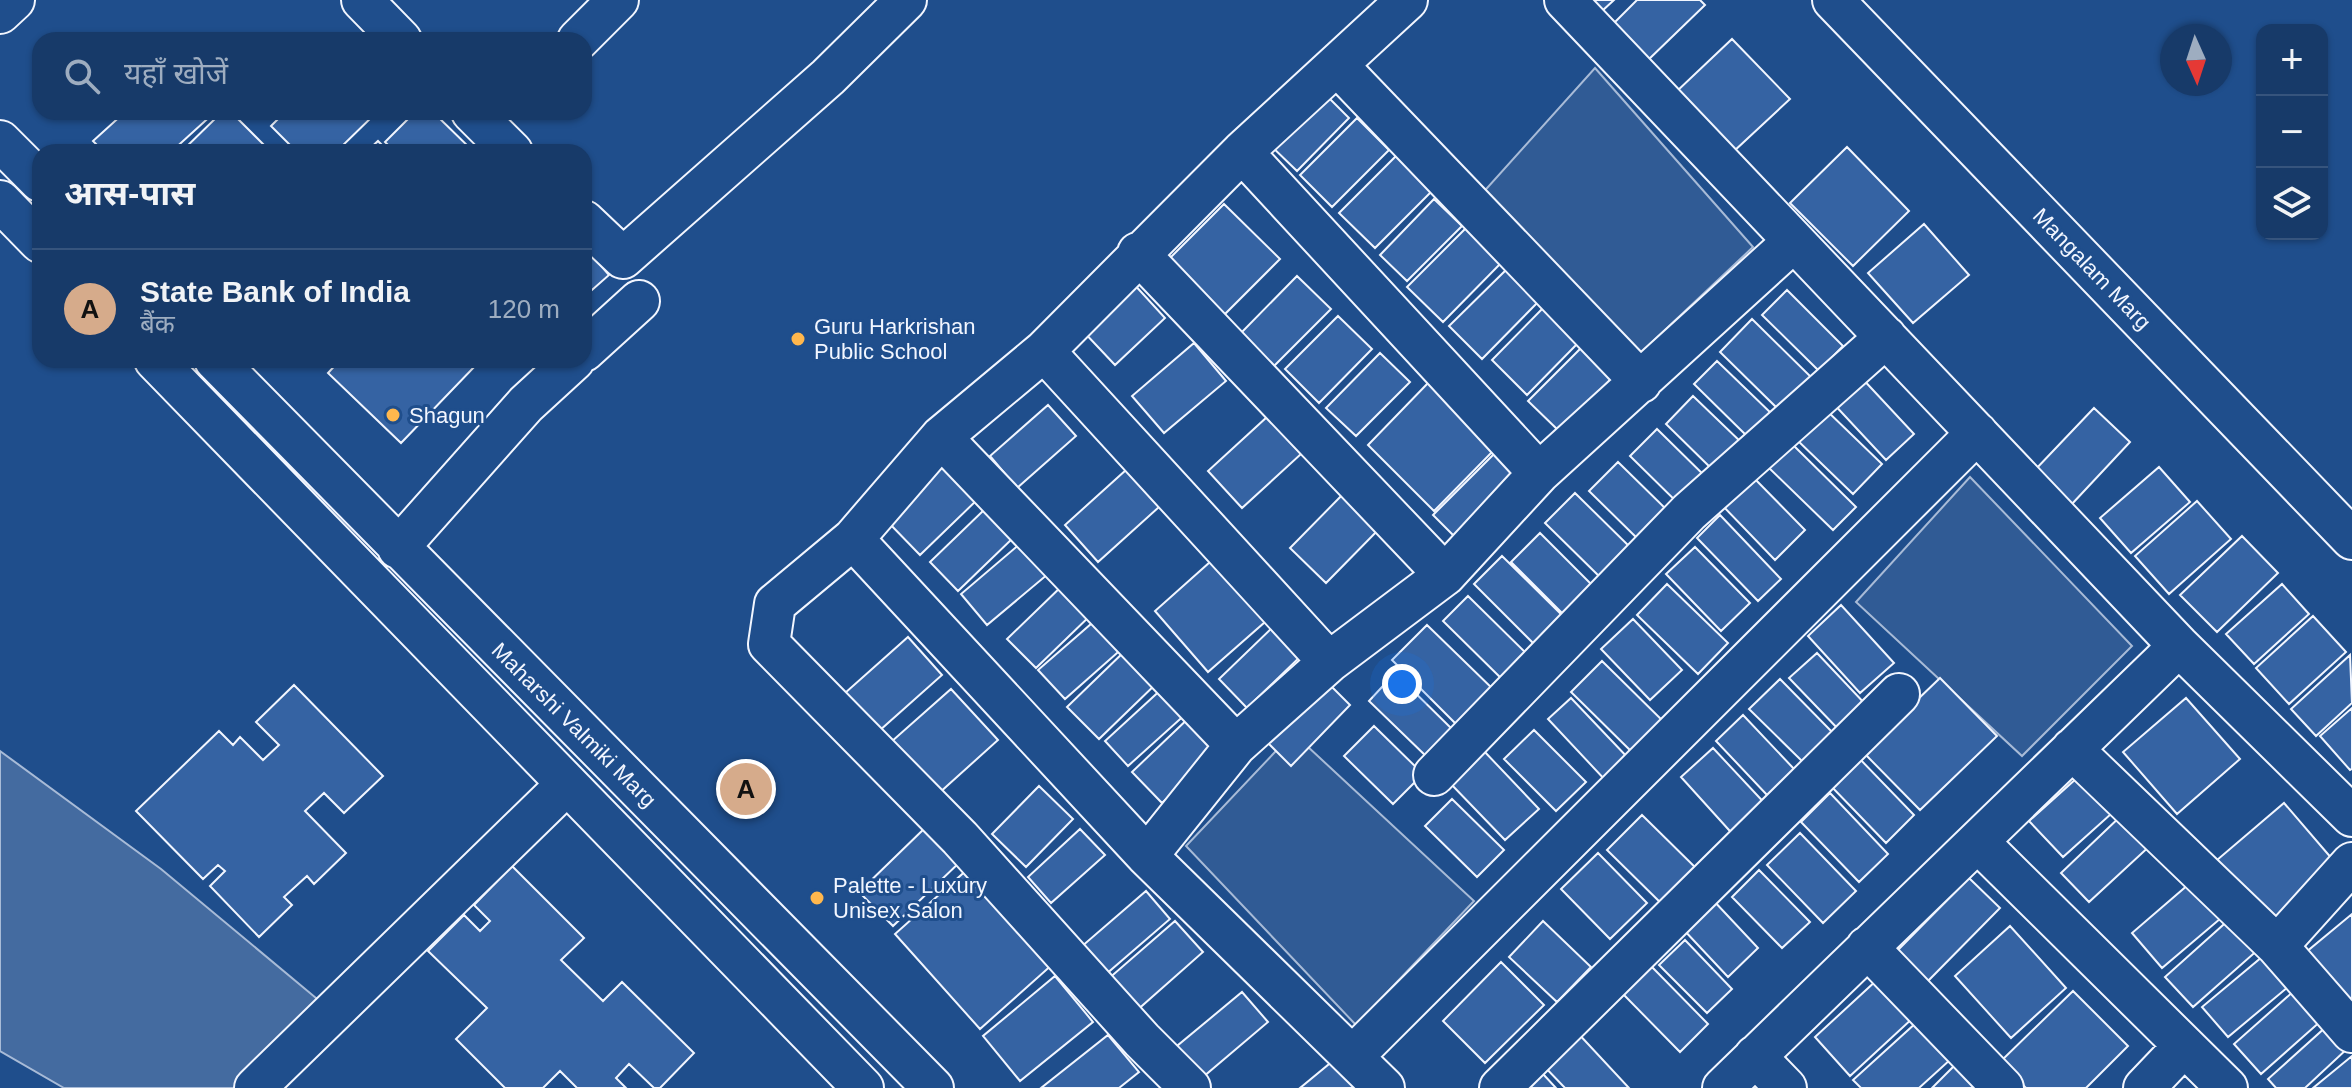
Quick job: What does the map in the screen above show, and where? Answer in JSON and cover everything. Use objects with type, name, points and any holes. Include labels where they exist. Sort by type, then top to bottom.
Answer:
[{"type":"street","points":[[0,13],[14,0]]},
{"type":"street","points":[[362,0],[393,32]]},
{"type":"street","points":[[586,32],[618,0]]},
{"type":"street","points":[[592,229],[623,258],[828,77],[906,0]]},
{"type":"street","points":[[1190,1088],[1142,1040],[960,838],[769,644],[775,604],[853,539],[941,437],[1044,351],[1138,253],[1242,152],[1407,0]]},
{"type":"street","points":[[1565,0],[2179,646],[2352,816]]},
{"type":"street","name":"Mangalam Marg","points":[[1833,0],[2352,539]]},
{"type":"street","points":[[1337,65],[1641,382]]},
{"type":"street","points":[[0,141],[32,173]]},
{"type":"street","points":[[1242,152],[1539,473]]},
{"type":"street","points":[[0,201],[32,234]]},
{"type":"street","points":[[1147,856],[1236,745],[1329,662],[1445,575],[1539,473],[1794,241]]},
{"type":"street","points":[[1138,253],[1445,575]]},
{"type":"street","points":[[592,344],[639,301]]},
{"type":"street","points":[[1434,775],[1689,512],[1886,337]]},
{"type":"street","points":[[1044,351],[1329,662]]},
{"type":"street","name":"Maharshi Valmiki Marg","points":[[163,368],[863,1088]]},
{"type":"street","name":"Maharshi Valmiki Marg","points":[[223,368],[933,1088]]},
{"type":"street","points":[[398,548],[526,404],[565,368]]},
{"type":"street","points":[[1353,1056],[1977,433]]},
{"type":"street","points":[[941,437],[1236,745]]},
{"type":"street","points":[[853,539],[1147,856],[1384,1088]]},
{"type":"street","points":[[1723,1088],[2179,646]]},
{"type":"street","points":[[1500,1088],[1899,694]]},
{"type":"street","points":[[2072,749],[2277,946],[2352,1032]]},
{"type":"street","points":[[255,1088],[567,784]]},
{"type":"street","points":[[1978,842],[2227,1088]]},
{"type":"street","points":[[2277,946],[2352,863]]},
{"type":"street","points":[[1867,947],[2003,1088]]},
{"type":"street","points":[[2144,1088],[2184,1046]]},
{"type":"street","points":[[1755,1056],[1786,1088]]},
{"type":"shaded area","points":[[1595,68],[1753,247],[1631,362],[1470,207]]},
{"type":"shaded area","points":[[1970,477],[2132,646],[2022,756],[1856,602]]},
{"type":"shaded area","points":[[1293,733],[1474,901],[1356,1025],[1186,846]]},
{"type":"shaded area","points":[[0,751],[161,869],[322,1003],[237,1088],[64,1088],[0,1051]]},
{"type":"building","points":[[1591,0],[1614,0],[1602,11]]},
{"type":"building","points":[[1637,0],[1700,0],[1705,5],[1646,62],[1611,26]]},
{"type":"building","points":[[1732,39],[1790,99],[1733,152],[1676,92]]},
{"type":"building","points":[[1316,85],[1349,118],[1297,171],[1263,138]]},
{"type":"building","points":[[1357,118],[1389,150],[1332,207],[1300,175]]},
{"type":"building","points":[[116,120],[206,120],[180,144],[96,144],[93,141]]},
{"type":"building","points":[[214,120],[239,120],[263,144],[189,144]]},
{"type":"building","points":[[277,120],[369,120],[344,144],[289,144],[271,126]]},
{"type":"building","points":[[407,120],[441,120],[466,144],[387,144],[385,142]]},
{"type":"building","points":[[1847,147],[1909,211],[1853,266],[1790,203]]},
{"type":"building","points":[[1396,156],[1432,191],[1375,248],[1339,213]]},
{"type":"building","points":[[1434,199],[1462,226],[1407,281],[1380,255]]},
{"type":"building","points":[[1224,204],[1280,259],[1220,319],[1164,264]]},
{"type":"building","points":[[1924,224],[1969,275],[1913,323],[1868,273]]},
{"type":"building","points":[[1468,226],[1503,261],[1443,322],[1407,287]]},
{"type":"building","points":[[592,255],[609,275],[592,290]]},
{"type":"building","points":[[1508,268],[1540,300],[1482,359],[1449,326]]},
{"type":"building","points":[[1297,276],[1331,309],[1273,367],[1240,334]]},
{"type":"building","points":[[1132,282],[1165,318],[1115,365],[1081,329]]},
{"type":"building","points":[[1787,290],[1843,346],[1819,371],[1762,315]]},
{"type":"building","points":[[1545,306],[1580,341],[1527,395],[1492,360]]},
{"type":"building","points":[[1338,316],[1372,349],[1319,403],[1285,369]]},
{"type":"building","points":[[1752,319],[1813,379],[1781,412],[1720,352]]},
{"type":"building","points":[[1194,343],[1226,381],[1164,433],[1132,396]]},
{"type":"building","points":[[1585,344],[1616,374],[1559,431],[1528,401]]},
{"type":"building","points":[[1380,353],[1410,382],[1356,436],[1326,408]]},
{"type":"building","points":[[1717,361],[1774,416],[1751,440],[1694,384]]},
{"type":"building","points":[[333,368],[473,368],[401,443],[328,373]]},
{"type":"building","points":[[1859,375],[1914,434],[1886,460],[1831,401]]},
{"type":"building","points":[[1429,382],[1496,448],[1434,511],[1368,445]]},
{"type":"building","points":[[1693,396],[1744,445],[1716,473],[1666,424]]},
{"type":"building","points":[[1048,405],[1076,436],[1017,488],[990,456]]},
{"type":"building","points":[[1824,408],[1882,464],[1853,494],[1795,438]]},
{"type":"building","points":[[2094,408],[2130,442],[2071,505],[2034,471]]},
{"type":"building","points":[[1267,417],[1301,454],[1242,508],[1208,471]]},
{"type":"building","points":[[1657,429],[1715,486],[1688,513],[1630,456]]},
{"type":"building","points":[[1790,442],[1856,507],[1833,530],[1767,466]]},
{"type":"building","points":[[1496,452],[1522,479],[1460,542],[1433,515]]},
{"type":"building","points":[[946,462],[980,497],[920,555],[886,520]]},
{"type":"building","points":[[1618,462],[1671,514],[1642,543],[1589,491]]},
{"type":"building","points":[[2159,467],[2190,502],[2131,553],[2100,518]]},
{"type":"building","points":[[1126,470],[1159,507],[1098,562],[1065,525]]},
{"type":"building","points":[[1750,474],[1805,530],[1775,560],[1720,503]]},
{"type":"building","points":[[1348,489],[1384,524],[1326,583],[1290,548]]},
{"type":"building","points":[[1575,493],[1635,552],[1605,582],[1545,523]]},
{"type":"building","points":[[2197,501],[2231,539],[2169,594],[2135,556]]},
{"type":"building","points":[[986,508],[1014,537],[958,591],[930,562]]},
{"type":"building","points":[[1720,515],[1781,579],[1758,601],[1697,538]]},
{"type":"building","points":[[1540,533],[1595,588],[1566,617],[1511,562]]},
{"type":"building","points":[[2242,536],[2278,573],[2217,632],[2180,595]]},
{"type":"building","points":[[1021,543],[1048,574],[987,625],[961,594]]},
{"type":"building","points":[[1695,547],[1750,603],[1721,631],[1666,574]]},
{"type":"building","points":[[1219,554],[1273,615],[1208,672],[1155,611]]},
{"type":"building","points":[[1502,556],[1569,622],[1541,651],[1474,584]]},
{"type":"building","points":[[1065,583],[1094,612],[1036,668],[1007,639]]},
{"type":"building","points":[[1667,584],[1728,643],[1698,674],[1637,615]]},
{"type":"building","points":[[2282,584],[2309,614],[2254,664],[2226,634]]},
{"type":"building","points":[[1468,596],[1534,661],[1510,687],[1443,621]]},
{"type":"building","points":[[1841,605],[1894,663],[1860,693],[1808,636]]},
{"type":"building","points":[[2313,616],[2346,652],[2289,704],[2256,668]]},
{"type":"building","points":[[1099,617],[1125,646],[1065,699],[1038,670]]},
{"type":"building","points":[[1633,619],[1682,670],[1650,700],[1601,649]]},
{"type":"building","points":[[1275,625],[1303,654],[1247,708],[1219,679]]},
{"type":"building","points":[[1427,625],[1497,693],[1461,729],[1392,660]]},
{"type":"building","points":[[908,637],[942,675],[879,731],[845,693]]},
{"type":"building","points":[[1128,648],[1160,680],[1099,739],[1067,707]]},
{"type":"building","points":[[1817,653],[1868,707],[1841,732],[1789,678]]},
{"type":"building","points":[[2350,655],[2352,703],[2316,736],[2291,709]]},
{"type":"building","points":[[1602,661],[1669,727],[1638,758],[1571,692]]},
{"type":"building","points":[[1395,673],[1455,732],[1428,758],[1369,701]]},
{"type":"building","points":[[1323,678],[1350,705],[1291,766],[1263,738]]},
{"type":"building","points":[[1940,678],[1997,736],[1920,810],[1863,752]]},
{"type":"building","points":[[1780,679],[1836,736],[1806,765],[1749,709]]},
{"type":"building","points":[[294,685],[383,776],[344,813],[324,793],[305,811],[346,853],[314,884],[307,876],[284,897],[292,905],[259,937],[210,886],[225,871],[218,865],[203,879],[136,811],[219,731],[233,745],[240,737],[263,760],[279,745],[256,722]]},
{"type":"building","points":[[1165,686],[1188,712],[1128,766],[1105,741]]},
{"type":"building","points":[[951,689],[998,740],[938,794],[891,742]]},
{"type":"building","points":[[1571,698],[1630,760],[1607,782],[1548,719]]},
{"type":"building","points":[[2186,698],[2240,759],[2177,814],[2123,752]]},
{"type":"building","points":[[2352,708],[2352,769],[2350,770],[2320,736]]},
{"type":"building","points":[[1194,713],[1225,745],[1162,803],[1132,772]]},
{"type":"building","points":[[1743,715],[1795,770],[1768,796],[1716,741]]},
{"type":"building","points":[[1374,726],[1423,774],[1393,804],[1344,756]]},
{"type":"building","points":[[1534,730],[1586,782],[1556,811],[1504,759]]},
{"type":"building","points":[[1713,748],[1771,810],[1738,840],[1681,777]]},
{"type":"building","points":[[1483,750],[1539,809],[1505,840],[1449,782]]},
{"type":"building","points":[[1856,755],[1914,815],[1886,843],[1828,783]]},
{"type":"building","points":[[2087,769],[2121,805],[2063,857],[2029,821]]},
{"type":"building","points":[[1039,786],[1073,819],[1026,867],[992,834]]},
{"type":"building","points":[[1830,793],[1888,854],[1859,882],[1801,822]]},
{"type":"building","points":[[1452,799],[1504,850],[1477,877],[1425,826]]},
{"type":"building","points":[[2284,803],[2339,867],[2271,924],[2217,860]]},
{"type":"building","points":[[2124,813],[2153,843],[2089,902],[2061,873]]},
{"type":"building","points":[[1642,815],[1703,875],[1668,910],[1607,850]]},
{"type":"building","points":[[927,826],[961,861],[893,926],[859,892]]},
{"type":"building","points":[[1080,829],[1105,855],[1051,903],[1028,877]]},
{"type":"building","points":[[1800,833],[1856,891],[1823,923],[1767,865]]},
{"type":"building","points":[[1598,853],[1647,903],[1610,939],[1561,889]]},
{"type":"building","points":[[512,866],[584,938],[561,960],[603,1001],[622,982],[694,1053],[660,1088],[654,1088],[629,1064],[616,1078],[626,1088],[577,1088],[560,1071],[543,1088],[505,1088],[456,1039],[487,1008],[428,951],[464,915],[480,931],[490,921],[474,905]]},
{"type":"building","points":[[969,868],[1054,963],[980,1029],[895,934]]},
{"type":"building","points":[[1759,870],[1810,922],[1782,948],[1732,897]]},
{"type":"building","points":[[1969,878],[2000,908],[1926,983],[1895,953]]},
{"type":"building","points":[[2196,878],[2227,913],[2162,968],[2132,933]]},
{"type":"building","points":[[1146,891],[1170,919],[1105,975],[1081,947]]},
{"type":"building","points":[[1712,899],[1758,948],[1728,977],[1682,928]]},
{"type":"building","points":[[2352,914],[2352,1021],[2299,958]]},
{"type":"building","points":[[2232,917],[2260,948],[2193,1007],[2165,977]]},
{"type":"building","points":[[1175,921],[1203,952],[1135,1012],[1107,980]]},
{"type":"building","points":[[1543,921],[1591,967],[1557,1002],[1509,957]]},
{"type":"building","points":[[2010,926],[2066,988],[2011,1038],[1955,976]]},
{"type":"building","points":[[1685,940],[1732,989],[1707,1013],[1659,965]]},
{"type":"building","points":[[2262,957],[2288,987],[2228,1037],[2202,1007]]},
{"type":"building","points":[[1501,962],[1544,1005],[1485,1063],[1443,1021]]},
{"type":"building","points":[[1651,966],[1708,1024],[1680,1052],[1623,994]]},
{"type":"building","points":[[1055,976],[1093,1022],[1020,1081],[983,1036]]},
{"type":"building","points":[[1878,979],[1914,1017],[1850,1076],[1815,1037]]},
{"type":"building","points":[[2295,990],[2322,1020],[2261,1074],[2234,1044]]},
{"type":"building","points":[[2073,991],[2128,1046],[2086,1088],[2026,1088],[2000,1062]]},
{"type":"building","points":[[1242,992],[1268,1022],[1203,1077],[1177,1046]]},
{"type":"building","points":[[1917,1022],[1951,1059],[1919,1088],[1861,1088],[1853,1080]]},
{"type":"building","points":[[2327,1026],[2348,1048],[2305,1088],[2276,1088],[2268,1079]]},
{"type":"building","points":[[1575,1030],[1629,1088],[1565,1088],[1541,1063]]},
{"type":"building","points":[[1108,1035],[1139,1072],[1119,1088],[1041,1088]]},
{"type":"building","points":[[2352,1056],[2352,1088],[2313,1088]]},
{"type":"building","points":[[1334,1060],[1358,1088],[1300,1088]]},
{"type":"building","points":[[1957,1063],[1983,1088],[1932,1088]]},
{"type":"building","points":[[1543,1074],[1556,1088],[1528,1088]]},
{"type":"place","name":"Guru Harkrishan Public School","points":[[798,339]]},
{"type":"place","name":"Shagun","points":[[393,415]]},
{"type":"place","name":"State Bank of India","points":[[746,789]]},
{"type":"place","name":"Palette - Luxury Unisex Salon","points":[[817,898]]}]
